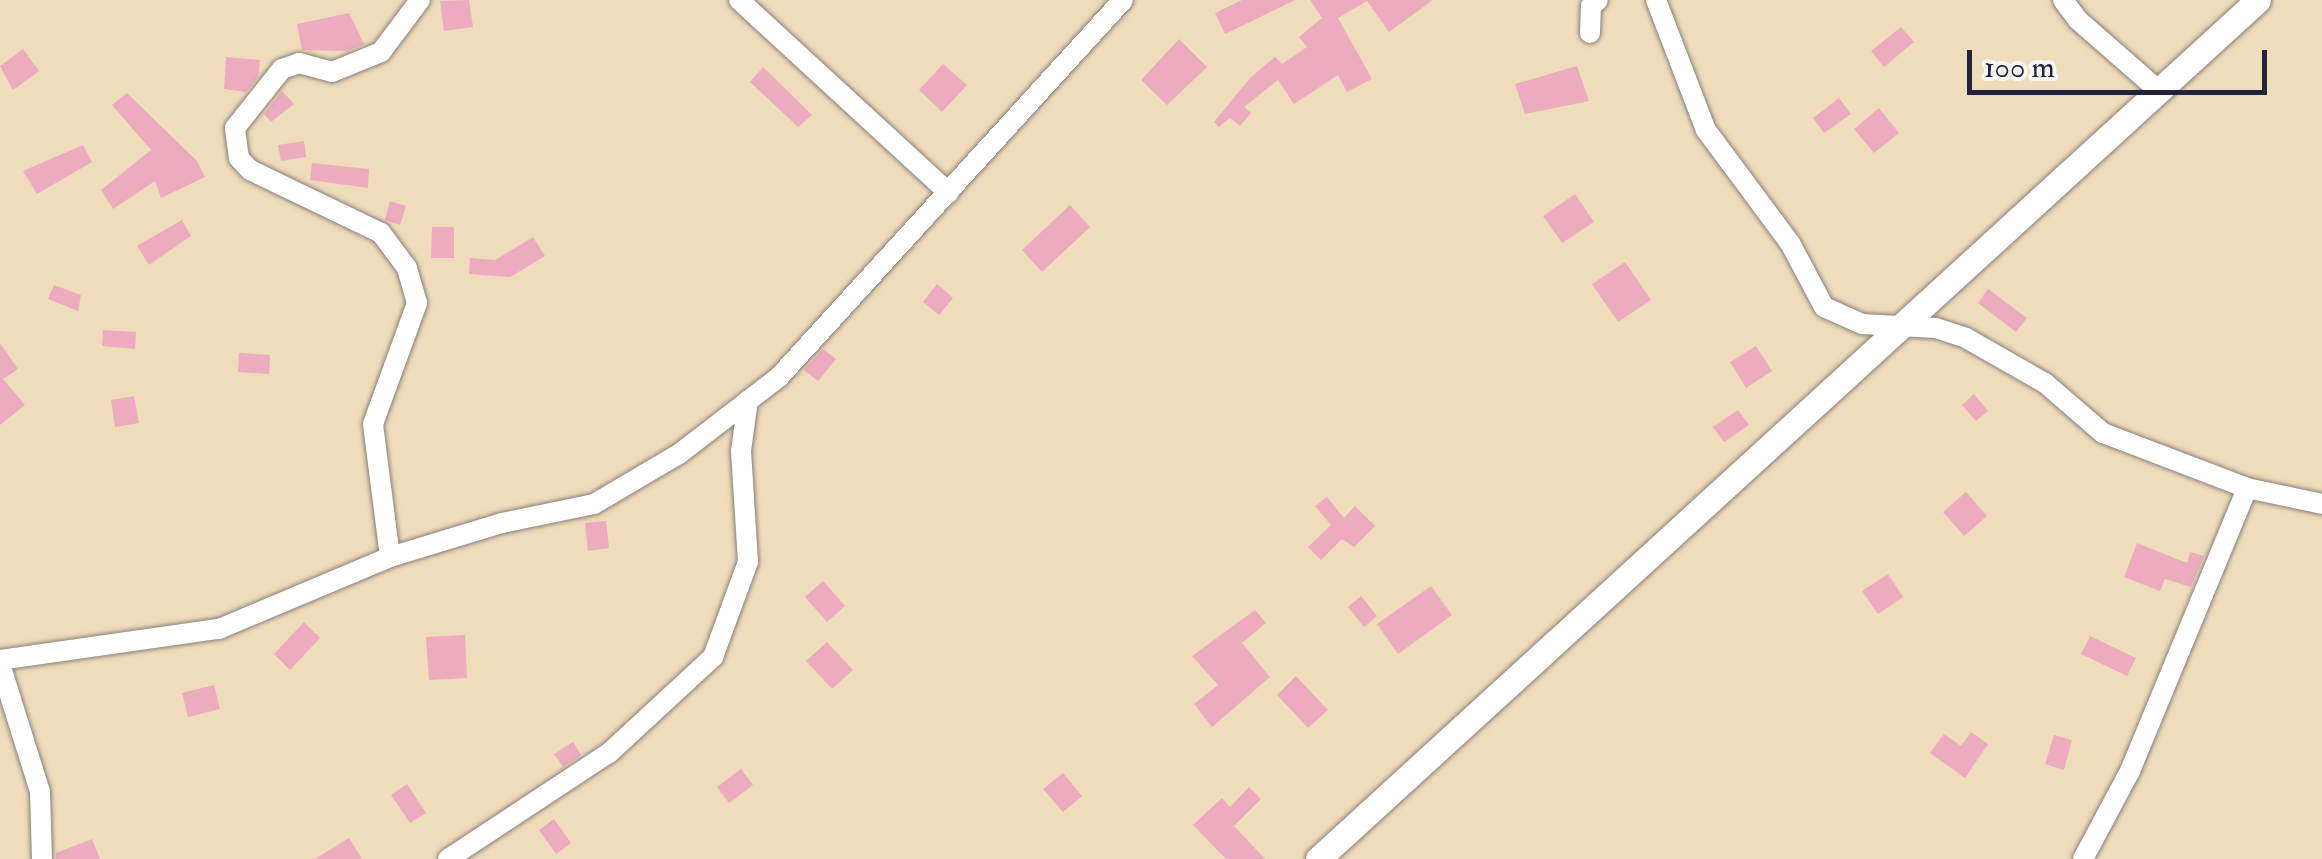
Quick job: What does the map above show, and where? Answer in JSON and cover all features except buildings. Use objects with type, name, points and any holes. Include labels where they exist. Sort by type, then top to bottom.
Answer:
[{"type":"street","points":[[390,557],[373,424],[417,303],[408,268],[381,233],[250,170],[240,158],[235,128],[282,69],[299,64],[332,72],[381,52],[420,0]]},
{"type":"street","points":[[739,0],[949,193]]},
{"type":"street","points":[[42,859],[40,792],[0,662],[219,629],[390,557],[502,523],[594,504],[680,454],[779,378],[1122,0]]},
{"type":"street","points":[[1590,33],[1591,6],[1598,0]]},
{"type":"street","points":[[1656,0],[1706,130],[1790,243],[1824,307],[1894,328],[1936,328],[1966,338],[2045,383],[2104,432],[2247,488],[2322,504]]},
{"type":"street","points":[[2064,0],[2078,20],[2158,90]]},
{"type":"street","points":[[1318,859],[1894,328],[2258,0]]},
{"type":"street","points":[[448,859],[609,754],[714,657],[748,562],[750,516],[741,451],[748,400]]},
{"type":"street","points":[[2082,859],[2130,771],[2247,488]]}]
